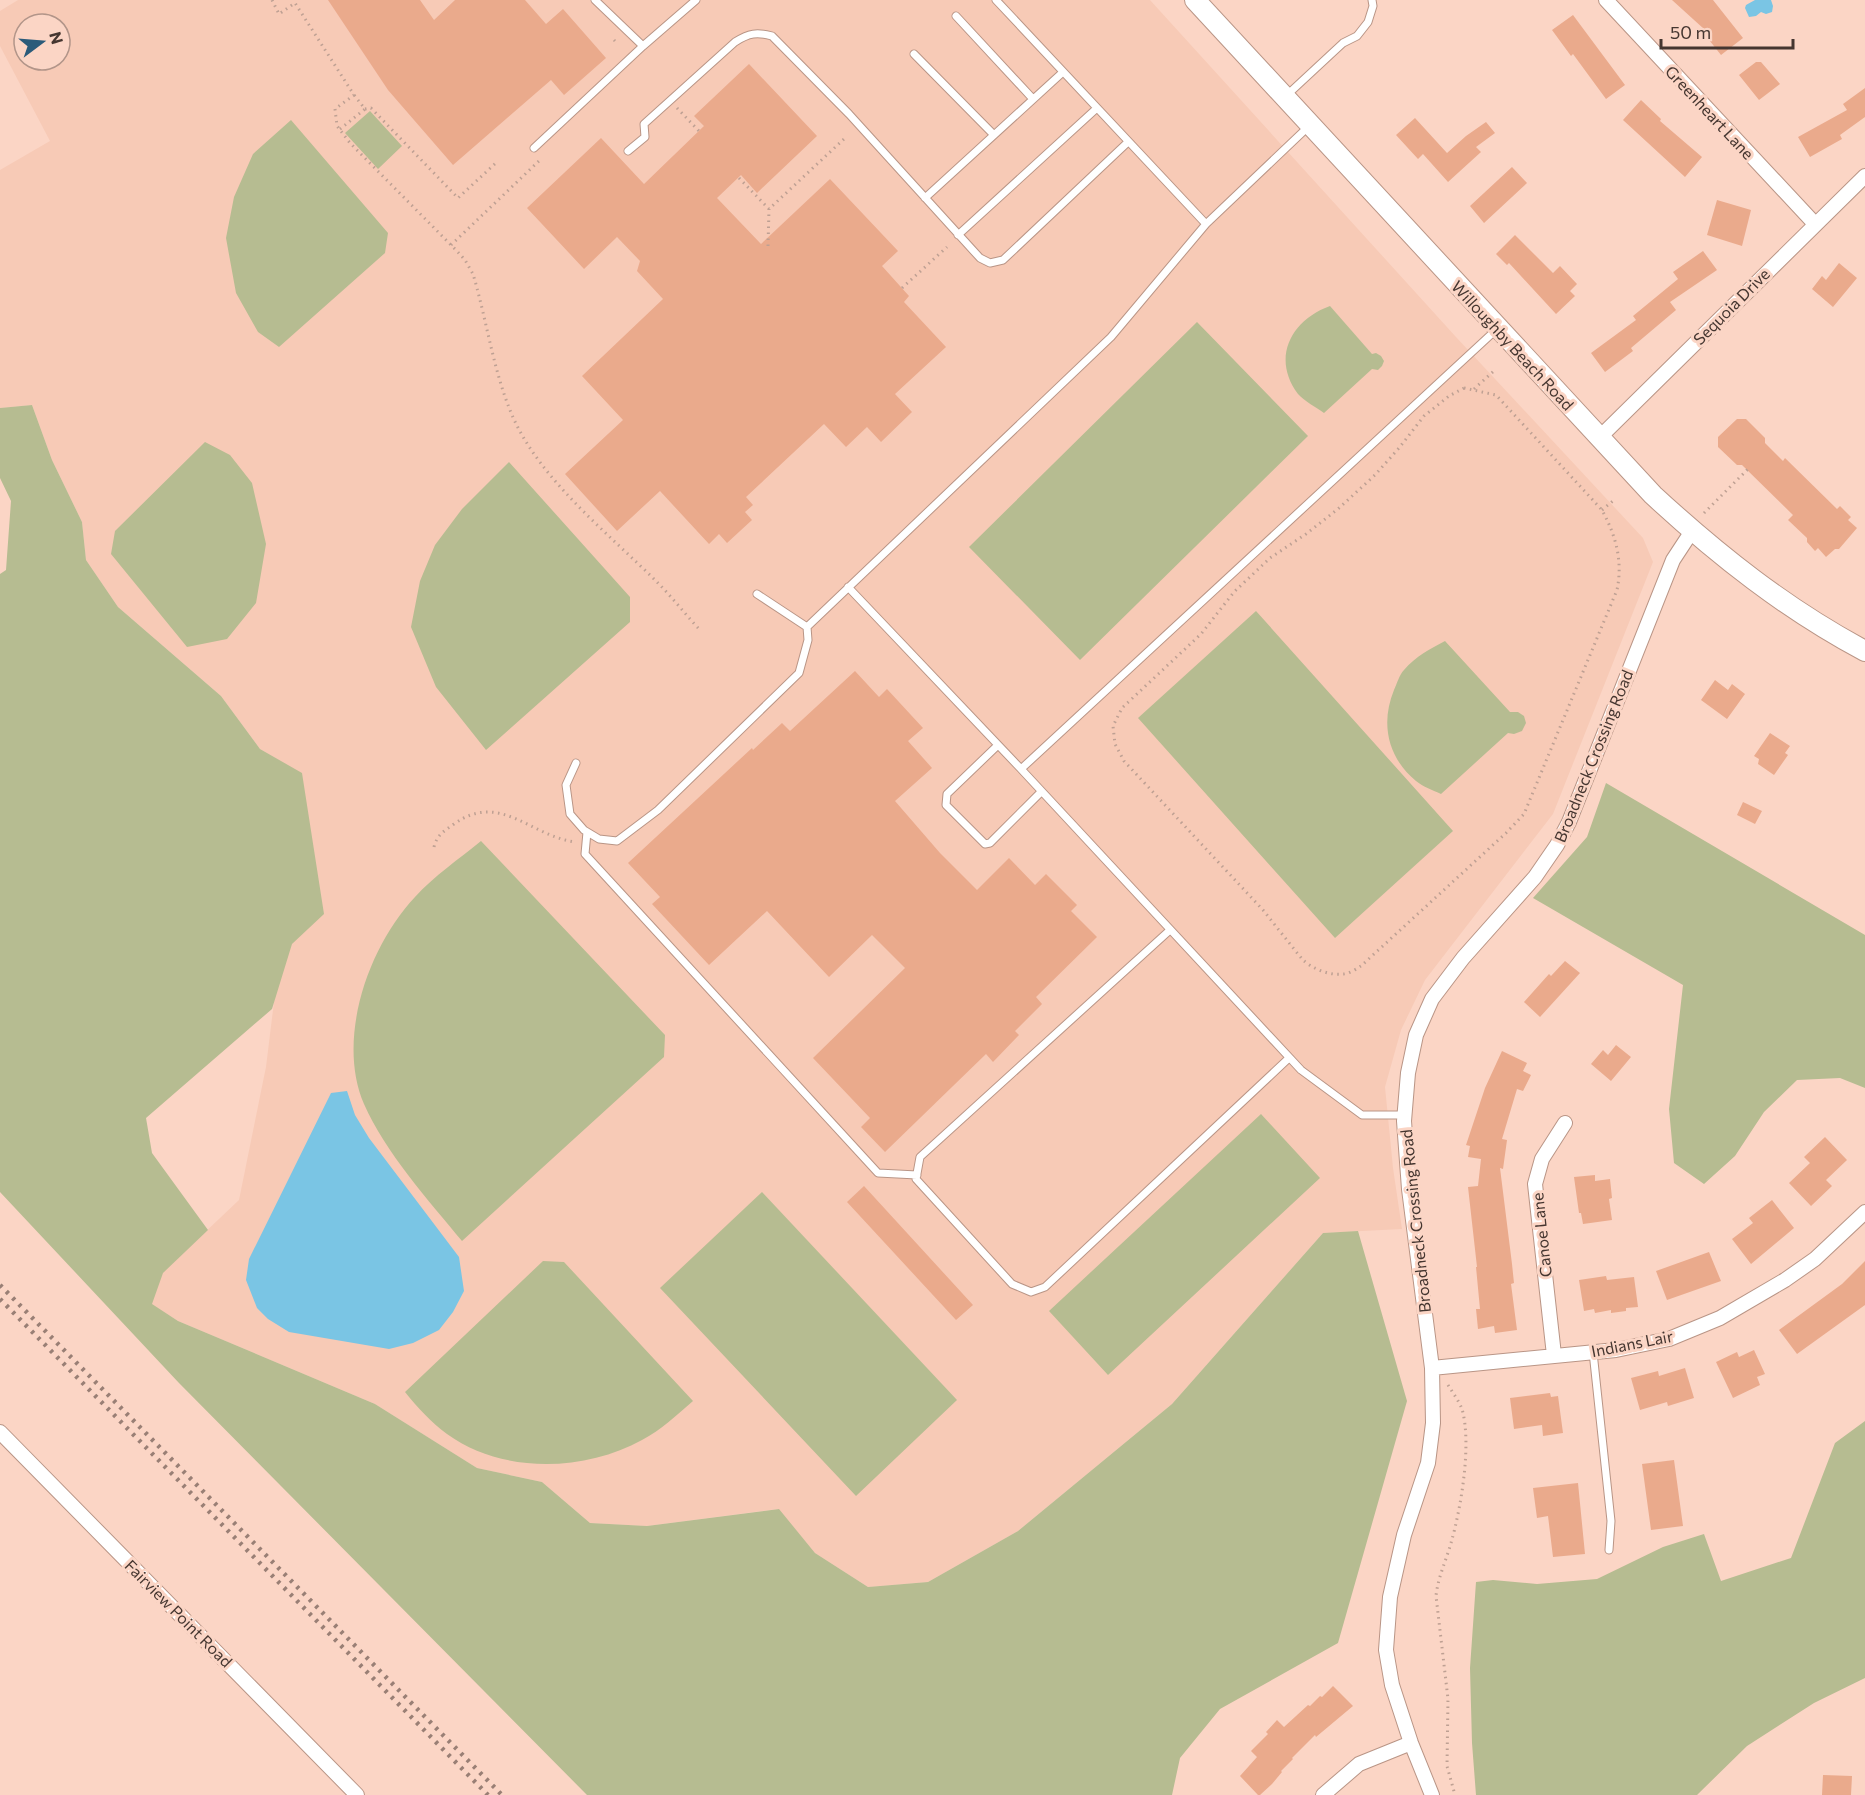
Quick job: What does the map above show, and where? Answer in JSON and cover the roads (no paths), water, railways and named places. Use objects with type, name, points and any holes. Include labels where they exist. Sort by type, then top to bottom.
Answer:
[{"type":"street","name":"Willoughby Beach Road","points":[[1195,0],[1653,495],[1734,566],[1823,629],[1865,651]]},
{"type":"street","name":"Greenheart Lane","points":[[1606,0],[1815,224]]},
{"type":"street","name":"Sequoia Drive","points":[[1599,438],[1865,176]]},
{"type":"street","name":"Broadneck Crossing Road","points":[[1432,1795],[1410,1743],[1392,1685],[1386,1650],[1390,1597],[1404,1534],[1428,1463],[1433,1423],[1432,1368],[1409,1189],[1404,1115],[1408,1073],[1416,1035],[1432,999],[1463,958],[1535,877],[1557,845],[1569,822],[1673,560],[1692,531]]},
{"type":"street","name":"Canoe Lane","points":[[1554,1355],[1535,1185],[1542,1159],[1565,1123]]},
{"type":"street","name":"Indians Lair","points":[[1432,1368],[1616,1350],[1669,1339],[1720,1318],[1785,1280],[1815,1259],[1865,1212]]},
{"type":"street","name":"Fairview Point Road","points":[[0,1432],[357,1795]]},
{"type":"street","points":[[1323,1795],[1359,1764],[1410,1743]]},
{"type":"lane","points":[[595,0],[643,46]]},
{"type":"lane","points":[[534,148],[696,0]]},
{"type":"lane","points":[[996,0],[1206,224]]},
{"type":"lane","points":[[1285,97],[1343,43],[1357,36],[1368,22],[1372,0]]},
{"type":"lane","points":[[956,16],[1033,99]]},
{"type":"lane","points":[[628,152],[645,137],[644,124],[735,42],[749,33],[772,36],[835,100],[980,258],[990,263],[1003,260],[1128,142]]},
{"type":"lane","points":[[914,54],[994,135]]},
{"type":"lane","points":[[925,198],[1063,72]]},
{"type":"lane","points":[[958,235],[1097,108]]},
{"type":"lane","points":[[807,627],[1111,337],[1206,224],[1311,124]]},
{"type":"lane","points":[[1022,769],[1497,328]]},
{"type":"lane","points":[[848,587],[1022,769],[1301,1070],[1362,1115],[1404,1115]]},
{"type":"lane","points":[[757,594],[807,627]]},
{"type":"lane","points":[[576,763],[566,785],[570,814],[587,832],[600,839],[617,841],[658,810],[799,673],[808,640],[807,627]]},
{"type":"lane","points":[[998,745],[947,794],[946,805],[985,844],[990,843],[1041,792]]},
{"type":"lane","points":[[587,832],[585,854],[878,1173],[916,1175]]},
{"type":"lane","points":[[1170,930],[920,1156],[916,1179],[1012,1284],[1031,1292],[1045,1287],[1289,1058]]},
{"type":"lane","points":[[1593,1352],[1611,1521],[1609,1550]]},
{"type":"water","points":[[1755,0],[1771,0],[1772,12],[1766,14],[1761,12],[1749,17],[1746,5]]},
{"type":"water","points":[[347,1091],[355,1115],[369,1138],[459,1257],[464,1291],[453,1312],[439,1330],[413,1343],[389,1349],[289,1332],[268,1319],[257,1308],[246,1280],[249,1259],[331,1093]]},
{"type":"railway","points":[[0,1285],[502,1795]]},
{"type":"railway","points":[[0,1299],[488,1795]]}]
